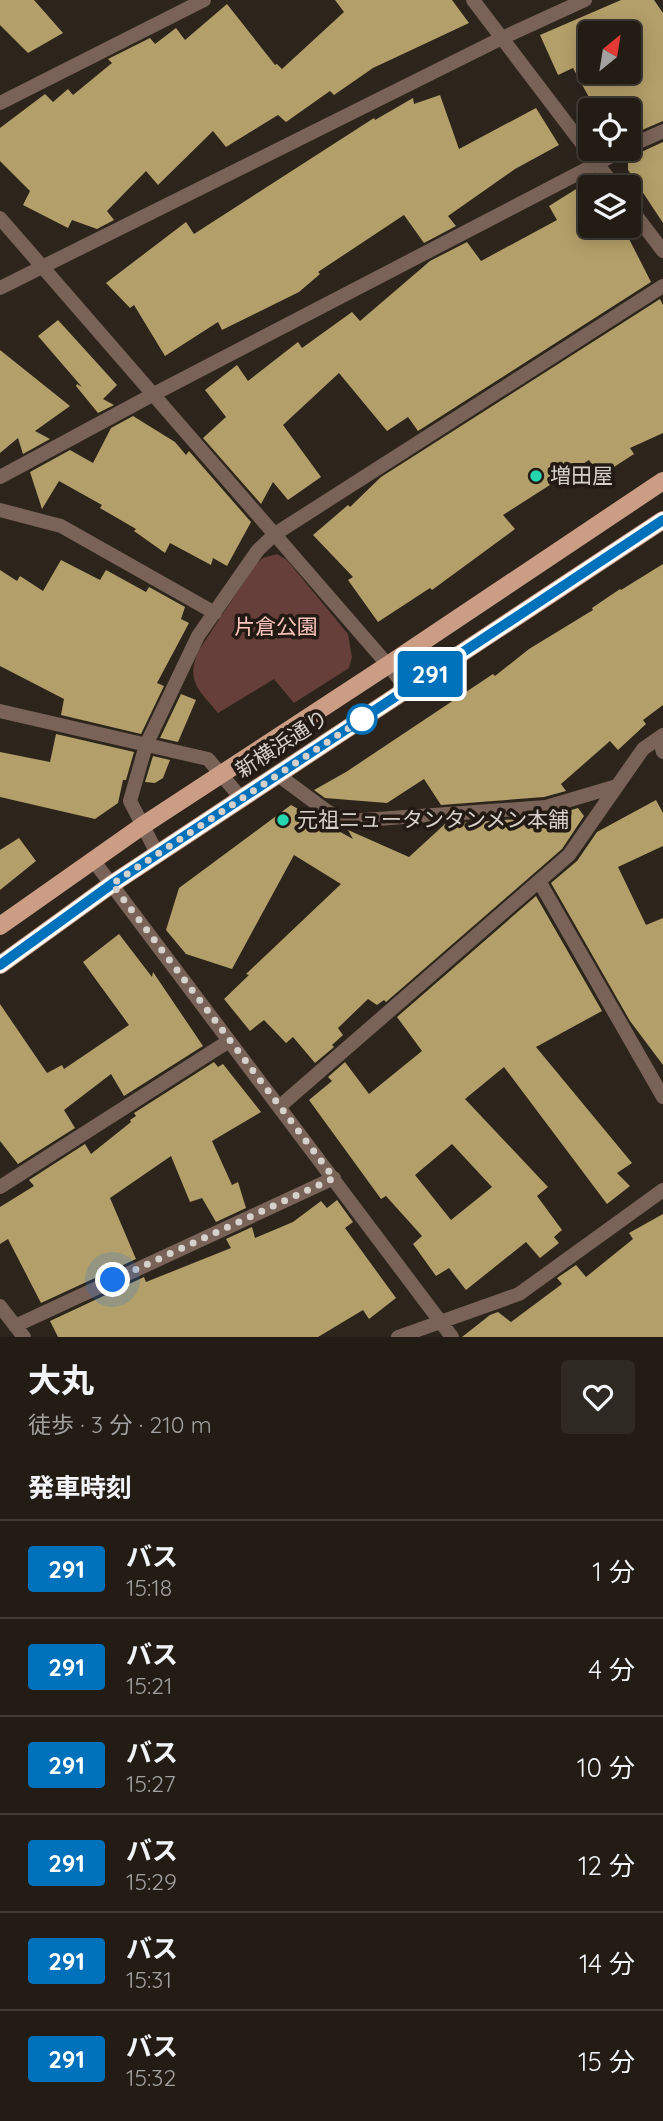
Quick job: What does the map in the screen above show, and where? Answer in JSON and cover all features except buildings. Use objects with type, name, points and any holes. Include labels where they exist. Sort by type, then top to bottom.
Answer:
[{"type":"main road","name":"新横浜通り","points":[[0,926],[142,826],[663,481]]},
{"type":"main road","name":"新横浜通り","points":[[0,965],[112,884],[663,520]]},
{"type":"street","points":[[0,103],[204,0]]},
{"type":"street","points":[[473,0],[606,175]]},
{"type":"street","points":[[0,288],[502,38],[585,0]]},
{"type":"street","points":[[641,141],[663,131]]},
{"type":"street","points":[[0,477],[596,162]]},
{"type":"street","points":[[0,218],[407,690]]},
{"type":"street","points":[[641,222],[663,251]]},
{"type":"street","points":[[158,855],[130,801],[145,745],[198,636],[258,550],[275,534],[663,286]]},
{"type":"street","points":[[0,510],[61,526],[215,613]]},
{"type":"street","points":[[0,711],[208,759],[241,798]]},
{"type":"street","points":[[279,1107],[569,855],[643,749],[662,741]]},
{"type":"street","points":[[278,775],[328,812],[349,821],[546,807],[617,786]]},
{"type":"street","points":[[93,860],[452,1337]]},
{"type":"street","points":[[539,881],[663,1097]]},
{"type":"street","points":[[0,1187],[229,1041]]},
{"type":"street","points":[[0,1306],[19,1331],[334,1178]]},
{"type":"street","points":[[398,1337],[519,1294],[663,1189]]},
{"type":"green space","name":"片倉公園","points":[[277,554],[287,560],[348,634],[352,657],[349,668],[294,703],[274,679],[218,713],[196,684],[193,670],[199,650],[255,565],[263,558]]},
{"type":"bus line","name":"291","points":[[0,965],[112,884],[663,520]]},
{"type":"place","name":"増田屋","points":[[536,476]]},
{"type":"place","name":"元祖ニュータンタンメン本舗","points":[[283,820]]},
{"type":"route","points":[[113,1280],[334,1178],[112,884],[364,718],[362,719]]}]
